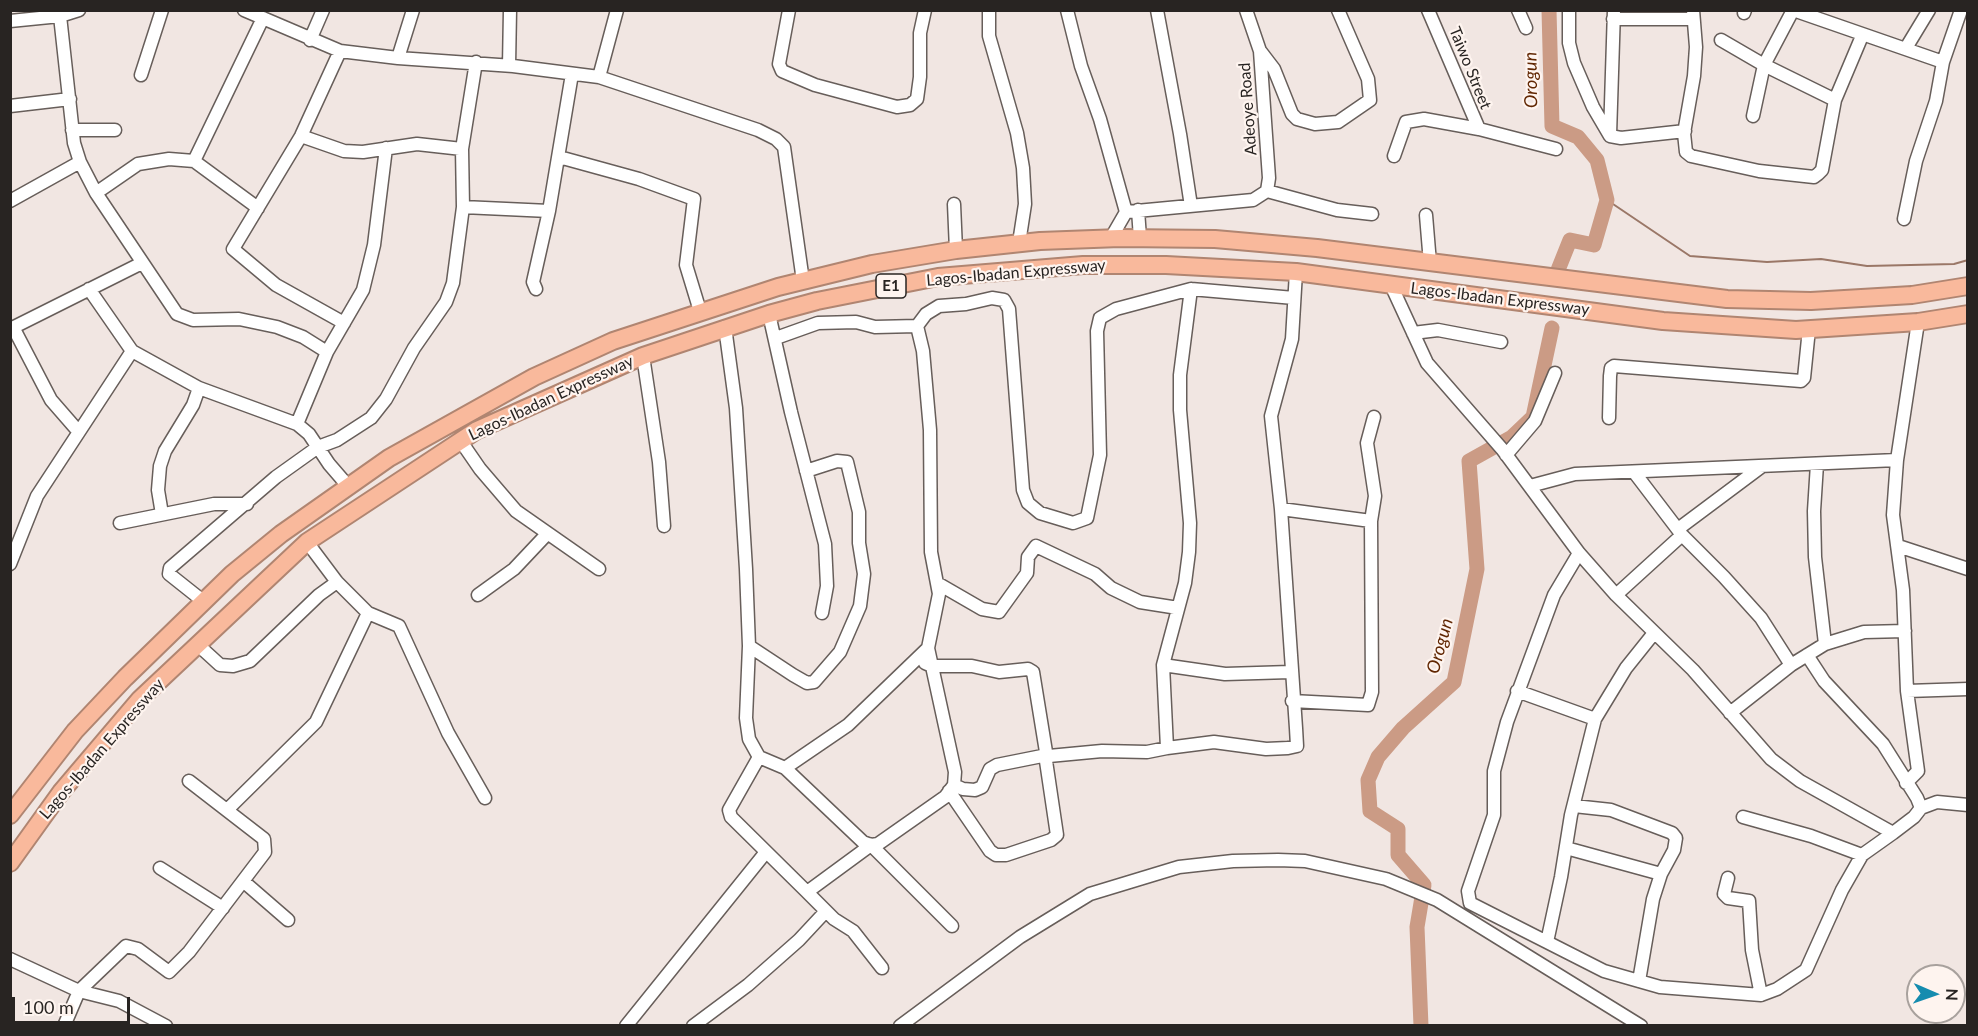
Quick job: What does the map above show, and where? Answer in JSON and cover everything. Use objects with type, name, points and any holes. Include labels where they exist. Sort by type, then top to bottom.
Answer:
[{"type":"highway","name":"Lagos-Ibadan Expressway","points":[[10,815],[75,731],[203,601],[280,534],[389,458],[534,377],[613,341],[700,310],[803,281],[872,264],[956,250],[1019,243],[1140,238],[1215,239],[1317,248],[1734,299],[1811,301],[1912,295],[1968,286]]},
{"type":"highway","name":"Lagos-Ibadan Expressway","points":[[10,863],[62,792],[126,716],[197,644],[307,542],[460,440],[505,416],[643,356],[769,314],[817,301],[938,277],[1083,265],[1177,265],[1296,272],[1662,321],[1809,329],[1918,322],[1968,314]]},
{"type":"street","points":[[10,21],[60,16],[79,10]]},
{"type":"street","points":[[141,75],[162,10]]},
{"type":"street","points":[[244,10],[340,51],[398,58],[476,62],[599,77],[758,130],[782,143],[803,281]]},
{"type":"street","points":[[310,40],[323,10]]},
{"type":"street","points":[[398,58],[413,10]]},
{"type":"street","points":[[509,66],[510,10]]},
{"type":"street","points":[[599,77],[618,10]]},
{"type":"street","points":[[789,10],[779,64],[782,71],[815,85],[897,107],[910,105],[917,99],[920,77],[920,33],[926,10]]},
{"type":"street","points":[[989,10],[989,36],[1017,133],[1023,168],[1024,204],[1019,243]]},
{"type":"street","points":[[1067,10],[1081,66],[1140,238]]},
{"type":"street","points":[[1157,10],[1191,206]]},
{"type":"street","name":"Adeoye Road","points":[[1246,10],[1260,51],[1269,178],[1267,191]]},
{"type":"street","points":[[1260,51],[1274,69],[1292,114],[1297,119],[1316,124],[1338,122],[1370,100],[1368,79],[1338,10]]},
{"type":"street","name":"Taiwo Street","points":[[1428,10],[1479,129],[1556,149]]},
{"type":"street","points":[[1518,10],[1526,28]]},
{"type":"street","points":[[1569,10],[1569,43],[1574,63],[1593,107],[1610,136],[1621,138],[1685,131]]},
{"type":"street","points":[[1906,48],[1929,10]]},
{"type":"street","points":[[1904,219],[1916,161],[1936,101],[1943,62],[1961,10]]},
{"type":"street","points":[[1753,116],[1764,65],[1792,12],[1827,16],[1862,36],[1906,48],[1943,62]]},
{"type":"street","points":[[1610,136],[1614,15],[1693,15],[1694,76],[1684,145],[1691,156],[1760,171],[1814,177],[1822,170],[1835,100],[1862,36]]},
{"type":"street","points":[[60,16],[72,130],[80,162],[96,193],[177,314],[185,318],[239,319],[277,327],[303,337],[327,352]]},
{"type":"street","points":[[194,161],[263,18]]},
{"type":"street","points":[[1721,40],[1764,65],[1835,100]]},
{"type":"street","points":[[340,51],[301,136],[233,249],[276,285],[344,323]]},
{"type":"street","points":[[203,601],[169,574],[170,568],[276,477],[318,447],[337,440],[371,418],[386,399],[414,348],[447,302],[453,283],[463,207],[462,149],[476,62]]},
{"type":"street","points":[[536,289],[533,282],[549,211],[572,74]]},
{"type":"street","points":[[10,106],[70,99]]},
{"type":"street","points":[[1394,156],[1406,122],[1424,119],[1479,129]]},
{"type":"street","points":[[72,130],[115,130]]},
{"type":"street","points":[[301,136],[344,151],[363,152],[417,144],[462,149]]},
{"type":"street","points":[[297,424],[327,352],[363,290],[368,271],[386,148]]},
{"type":"street","points":[[559,157],[639,179],[694,199],[686,265],[700,310]]},
{"type":"street","points":[[96,193],[138,164],[169,159],[194,161],[258,208]]},
{"type":"street","points":[[10,201],[80,162]]},
{"type":"street","points":[[1111,238],[1132,211],[1253,200],[1267,191],[1337,210],[1371,214]]},
{"type":"street","points":[[954,204],[956,250]]},
{"type":"street","points":[[463,207],[549,211]]},
{"type":"street","points":[[1426,215],[1430,263]]},
{"type":"street","points":[[78,431],[51,400],[12,328],[142,263]]},
{"type":"street","points":[[952,788],[975,790],[982,787],[990,769],[997,765],[1071,753],[1147,752],[1214,742],[1266,748],[1296,746],[1281,509],[1271,416],[1292,339],[1296,272]]},
{"type":"street","points":[[1391,285],[1427,363],[1504,452],[1579,553],[1616,595],[1693,670],[1771,759],[1793,775],[1893,833]]},
{"type":"street","points":[[917,326],[926,314],[939,306],[966,304],[992,298],[1004,300],[1009,309],[1023,490],[1028,503],[1040,513],[1073,524],[1087,518],[1100,455],[1096,331],[1100,318],[1116,309],[1191,289],[1294,298]]},
{"type":"street","points":[[1167,748],[1163,665],[1178,608],[1189,552],[1190,523],[1179,410],[1180,375],[1191,289]]},
{"type":"street","points":[[89,290],[132,351],[199,388],[297,424],[309,434],[348,486]]},
{"type":"street","points":[[769,314],[827,556],[827,586],[822,613]]},
{"type":"street","points":[[776,338],[818,324],[856,322],[875,327],[917,326]]},
{"type":"street","points":[[1906,783],[1918,771],[1907,691],[1905,631],[1893,515],[1898,460],[1918,322]]},
{"type":"street","points":[[785,768],[848,725],[928,648],[937,609],[937,583],[931,552],[930,430],[923,351],[917,326]]},
{"type":"street","points":[[725,327],[736,408],[749,646],[746,718],[749,740],[759,757],[785,768],[863,842],[871,845],[952,926]]},
{"type":"street","points":[[1609,418],[1610,376],[1611,368],[1614,366],[1802,381],[1809,329]]},
{"type":"street","points":[[1413,333],[1438,330],[1501,342]]},
{"type":"street","points":[[10,564],[37,496],[132,351]]},
{"type":"street","points":[[643,356],[659,462],[664,526]]},
{"type":"street","points":[[1504,452],[1535,421],[1556,372]]},
{"type":"street","points":[[162,514],[158,490],[160,466],[165,451],[193,405],[199,388]]},
{"type":"street","points":[[1292,701],[1368,705],[1374,679],[1371,521],[1375,483],[1366,443],[1374,417]]},
{"type":"street","points":[[460,440],[480,469],[516,511],[599,569]]},
{"type":"street","points":[[1530,486],[1575,474],[1898,460]]},
{"type":"street","points":[[749,646],[807,683],[814,682],[840,652],[860,606],[864,574],[859,543],[859,512],[847,462],[837,461],[806,471]]},
{"type":"street","points":[[1817,464],[1814,511],[1815,557],[1825,644]]},
{"type":"street","points":[[1616,595],[1680,532],[1761,467]]},
{"type":"street","points":[[1634,472],[1680,532],[1725,577],[1761,618],[1791,665]]},
{"type":"street","points":[[120,523],[214,504],[247,504]]},
{"type":"street","points":[[1281,509],[1371,521]]},
{"type":"street","points":[[478,595],[514,569],[547,534]]},
{"type":"street","points":[[307,542],[337,582],[368,613],[399,626],[448,733],[485,798]]},
{"type":"street","points":[[937,583],[982,609],[999,612],[1027,573],[1028,557],[1036,546],[1095,574],[1111,588],[1140,602],[1178,608]]},
{"type":"street","points":[[1898,546],[1967,564]]},
{"type":"street","points":[[1579,553],[1554,595],[1517,691],[1494,771],[1494,815],[1468,897],[1470,903],[1604,971],[1660,987],[1761,995],[1806,970],[1842,890],[1862,855],[1914,818],[1921,808],[1936,802],[1968,806]]},
{"type":"street","points":[[197,644],[220,665],[233,666],[250,661],[319,595],[337,582]]},
{"type":"street","points":[[228,809],[316,722],[368,613]]},
{"type":"street","points":[[1730,713],[1791,665],[1825,644],[1864,632],[1905,631]]},
{"type":"street","points":[[1547,942],[1574,806],[1595,719],[1626,668],[1654,633]]},
{"type":"street","points":[[918,660],[933,666],[972,666],[999,672],[1028,669],[1033,672],[1057,834],[1053,839],[1012,853],[993,853],[952,788],[953,763],[933,666],[928,648]]},
{"type":"street","points":[[1807,655],[1824,681],[1883,744],[1921,808]]},
{"type":"street","points":[[1163,665],[1225,674],[1290,672]]},
{"type":"street","points":[[1907,691],[1968,689]]},
{"type":"street","points":[[1517,691],[1595,719]]},
{"type":"street","points":[[759,757],[729,810],[731,818],[826,911],[853,931],[882,968]]},
{"type":"street","points":[[64,1026],[79,991],[126,946],[138,949],[169,972],[189,952],[265,852],[267,844],[257,832],[189,781]]},
{"type":"street","points":[[807,892],[871,845],[878,844],[945,797],[952,788]]},
{"type":"street","points":[[1574,806],[1611,810],[1672,833],[1676,843],[1661,874],[1653,899],[1639,981]]},
{"type":"street","points":[[1743,817],[1810,836],[1862,855]]},
{"type":"street","points":[[1566,848],[1661,874]]},
{"type":"street","points":[[626,1026],[766,852]]},
{"type":"street","points":[[900,1026],[1020,938],[1090,894],[1179,867],[1233,861],[1278,860],[1305,861],[1386,879],[1437,900],[1641,1026]]},
{"type":"street","points":[[160,868],[222,908]]},
{"type":"street","points":[[1728,878],[1724,894],[1728,898],[1749,901],[1752,950],[1761,995]]},
{"type":"street","points":[[243,880],[288,920]]},
{"type":"street","points":[[693,1026],[748,985],[826,911]]},
{"type":"street","points":[[10,959],[79,991],[119,1001],[166,1026]]},
{"type":"waterway","name":"Orogun","points":[[1549,10],[1552,126],[1578,137],[1597,160],[1607,200],[1594,245],[1570,240],[1558,270]]},
{"type":"waterway","points":[[1607,200],[1690,256],[1767,262],[1821,259],[1867,266],[1954,264],[1968,260]]},
{"type":"waterway","name":"Orogun","points":[[1421,1026],[1417,927],[1424,885],[1398,855],[1398,829],[1370,811],[1368,780],[1378,757],[1403,728],[1454,682],[1477,569],[1469,461],[1512,437],[1533,417],[1552,328]]}]
